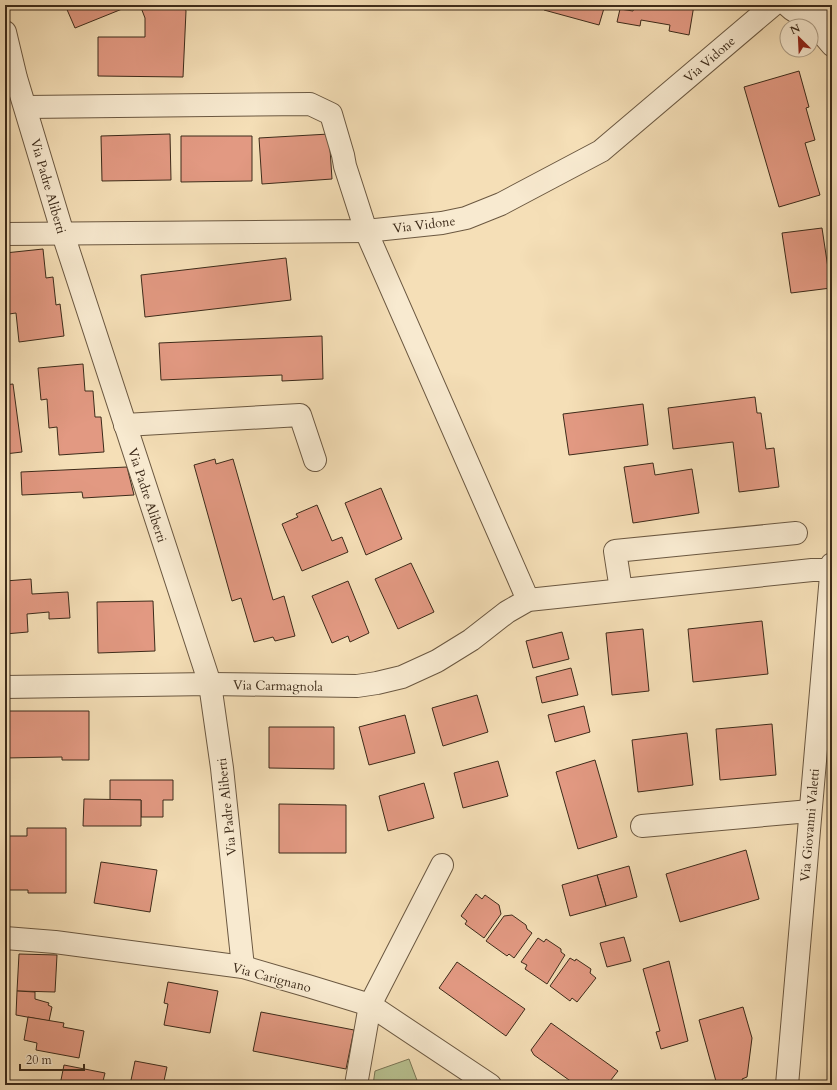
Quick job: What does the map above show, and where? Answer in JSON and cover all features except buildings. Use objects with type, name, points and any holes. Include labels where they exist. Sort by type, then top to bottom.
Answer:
[{"type":"street","name":"Via Vidone","points":[[5,234],[366,231],[442,223],[466,218],[501,204],[601,150],[773,5]]},
{"type":"street","points":[[796,10],[818,18],[832,16]]},
{"type":"street","points":[[796,10],[814,24],[832,45]]},
{"type":"street","name":"Via Padre Aliberti","points":[[5,32],[16,78],[26,107],[63,234],[210,684],[222,768],[243,967]]},
{"type":"street","points":[[26,107],[310,104],[331,114],[345,166],[366,231],[528,600],[831,567]]},
{"type":"street","points":[[125,425],[300,415],[315,460]]},
{"type":"street","points":[[621,590],[615,551],[796,534]]},
{"type":"street","name":"Via Giovanni Valetti","points":[[787,1085],[831,567]]},
{"type":"street","name":"Via Carmagnola","points":[[5,687],[210,684],[356,686],[402,677],[437,661],[471,640],[507,612],[528,600]]},
{"type":"street","points":[[642,826],[810,811]]},
{"type":"street","points":[[356,1085],[370,1005],[442,865]]},
{"type":"street","name":"Via Carignano","points":[[5,938],[55,942],[243,967],[370,1005],[490,1085]]},
{"type":"green space","points":[[409,1059],[418,1083],[425,1083],[426,1085],[373,1085],[375,1071]]}]
